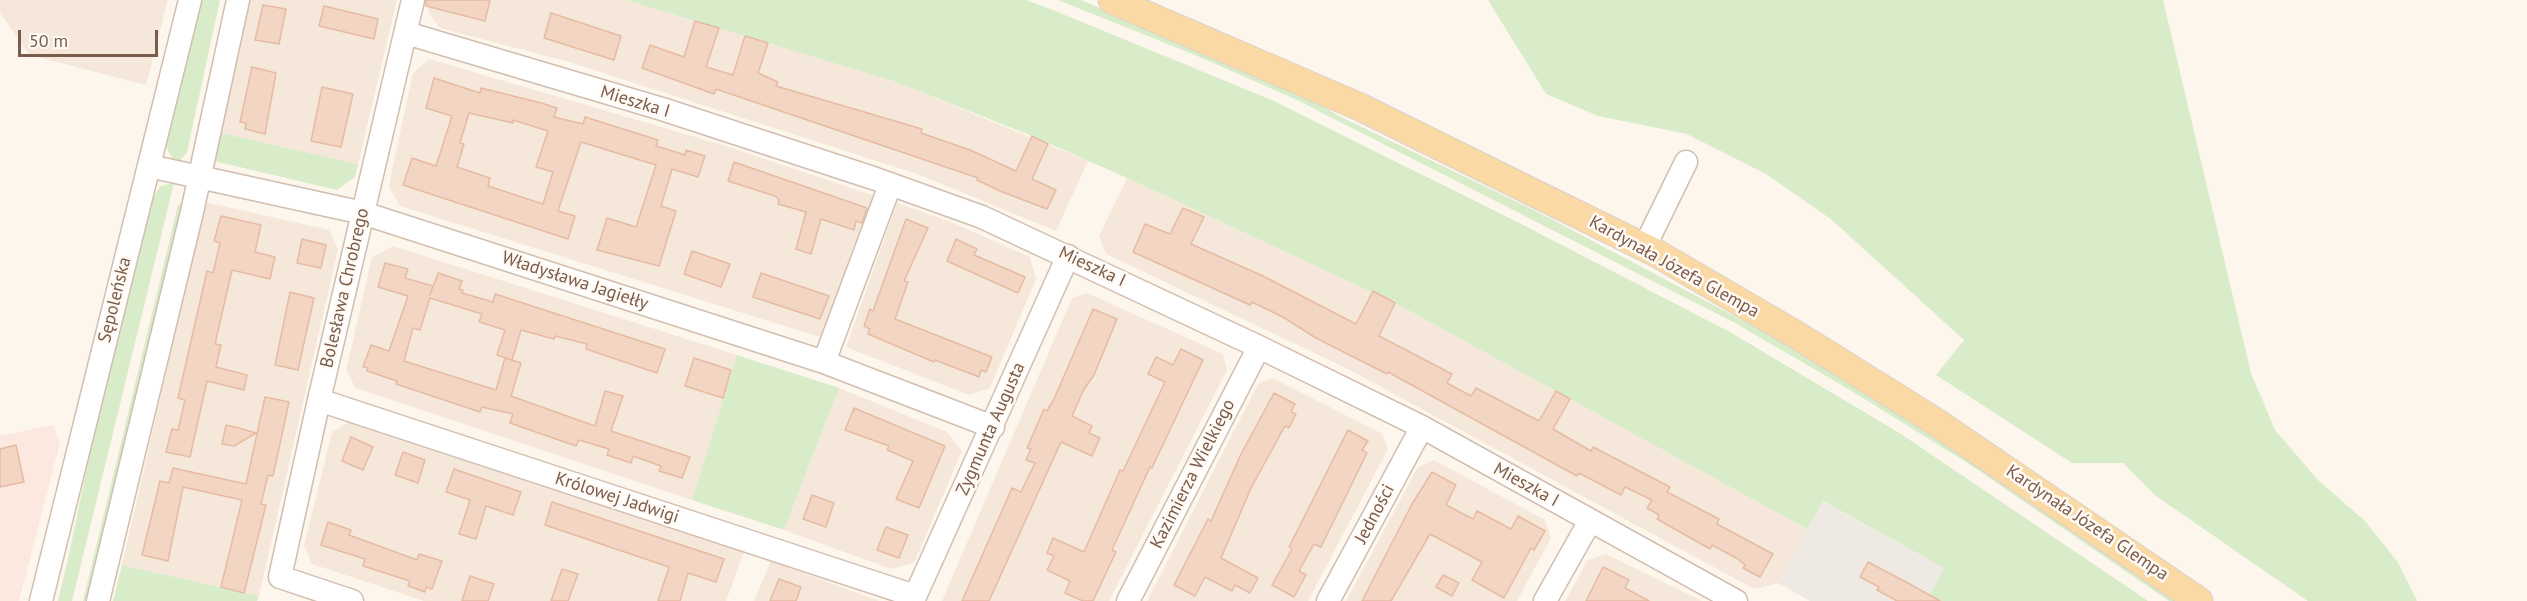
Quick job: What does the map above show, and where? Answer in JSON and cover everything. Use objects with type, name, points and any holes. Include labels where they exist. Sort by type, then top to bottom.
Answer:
[{"type":"main road","name":"Kardynała Józefa Glempa","points":[[1112,0],[1360,107],[1644,248],[1800,337],[1934,420],[2199,601]]},
{"type":"street","name":"Sępoleńska","points":[[41,601],[190,0]]},
{"type":"street","points":[[98,601],[200,178],[238,0]]},
{"type":"street","name":"Bolesława Chrobrego","points":[[338,599],[280,577],[413,0]]},
{"type":"street","name":"Mieszka I","points":[[406,33],[662,109],[890,184],[982,217],[1068,256],[1422,427],[1736,601]]},
{"type":"street","points":[[1644,248],[1686,162]]},
{"type":"street","name":"Władysława Jagiełły","points":[[149,166],[363,213],[824,362],[993,427]]},
{"type":"street","points":[[824,362],[890,184]]},
{"type":"street","name":"Zygmunta Augusta","points":[[914,599],[1068,256]]},
{"type":"street","name":"Kazimierza Wielkiego","points":[[1128,601],[1258,347]]},
{"type":"street","name":"Królowej Jadwigi","points":[[319,400],[914,599]]},
{"type":"street","name":"Jedności","points":[[1328,601],[1422,427]]},
{"type":"street","points":[[1545,601],[1590,521]]},
{"type":"shaded area","points":[[0,0],[168,0],[146,85],[30,55],[0,13]]},
{"type":"shaded area","points":[[250,0],[397,0],[358,164],[221,133]]},
{"type":"shaded area","points":[[430,0],[626,0],[896,82],[1088,161],[1056,231],[917,174],[569,62],[440,28],[428,12]]},
{"type":"shaded area","points":[[429,59],[726,146],[875,196],[826,339],[400,206],[389,187],[392,170],[413,73]]},
{"type":"shaded area","points":[[1127,178],[1395,303],[1807,529],[1778,583],[1754,589],[1348,369],[1106,254],[1099,236]]},
{"type":"shaded area","points":[[205,202],[329,230],[338,249],[259,596],[122,565]]},
{"type":"shaded area","points":[[897,203],[951,222],[1030,257],[1036,279],[990,388],[969,395],[846,347]]},
{"type":"shaded area","points":[[393,246],[737,355],[692,500],[356,388],[346,371],[372,257]]},
{"type":"shaded area","points":[[1087,293],[1223,354],[1227,370],[1109,601],[942,601],[1072,298]]},
{"type":"shaded area","points":[[1272,378],[1381,433],[1388,449],[1308,601],[1147,601],[1258,384]]},
{"type":"shaded area","points":[[839,388],[947,432],[962,451],[914,563],[891,569],[784,530]]},
{"type":"shaded area","points":[[352,420],[744,552],[726,601],[424,601],[312,564],[304,545],[332,432]]},
{"type":"shaded area","points":[[53,425],[60,443],[19,601],[0,601],[0,436]]},
{"type":"shaded area","points":[[1434,460],[1545,520],[1551,538],[1517,601],[1346,601],[1418,467]]},
{"type":"shaded area","points":[[1822,501],[1944,568],[1926,601],[1810,601],[1778,583]]},
{"type":"shaded area","points":[[1606,554],[1702,601],[1565,601],[1588,560]]},
{"type":"shaded area","points":[[771,561],[879,601],[754,601]]},
{"type":"green space","points":[[201,0],[220,0],[187,152],[178,163],[173,160],[165,144]]},
{"type":"green space","points":[[626,0],[1026,0],[1048,8],[1274,101],[1525,226],[1730,332],[1901,434],[2148,601],[1932,601],[1928,598],[1944,568],[1823,501],[1807,529],[1395,303],[1127,178],[1032,136],[896,82]]},
{"type":"green space","points":[[1058,0],[1081,0],[1301,93],[1339,116],[1536,211],[1770,335],[1841,375],[1999,475],[2180,601],[2169,601],[1969,464],[1850,390],[1735,323],[1295,99],[1195,55]]},
{"type":"green space","points":[[1488,0],[2163,0],[2251,373],[2275,430],[2318,480],[2365,521],[2397,561],[2417,601],[2308,601],[2156,496],[2123,463],[2072,463],[1936,375],[1964,340],[1832,220],[1766,174],[1687,134],[1598,116],[1546,94]]},
{"type":"green space","points":[[221,133],[358,164],[355,177],[337,190],[214,161]]},
{"type":"green space","points":[[174,183],[72,601],[58,601],[98,417],[152,198],[161,186]]},
{"type":"green space","points":[[181,204],[184,208],[91,601],[83,601],[178,205]]},
{"type":"green space","points":[[737,355],[839,388],[784,530],[692,500]]},
{"type":"green space","points":[[122,565],[259,596],[257,601],[113,601]]},
{"type":"building","points":[[426,0],[490,0],[485,21],[426,6]]},
{"type":"building","points":[[263,5],[286,9],[279,44],[255,40]]},
{"type":"building","points":[[324,6],[378,19],[374,39],[319,26]]},
{"type":"building","points":[[551,13],[621,36],[614,60],[544,38]]},
{"type":"building","points":[[695,21],[719,28],[706,67],[733,75],[745,36],[768,43],[758,73],[778,82],[776,86],[922,129],[921,133],[970,150],[1016,171],[1032,136],[1048,144],[1032,179],[1056,190],[1047,209],[1000,191],[977,180],[978,178],[716,89],[714,94],[642,68],[650,45],[684,57]]},
{"type":"building","points":[[252,67],[276,73],[265,134],[245,129],[246,123],[240,122]]},
{"type":"building","points":[[434,78],[480,93],[481,88],[541,103],[557,108],[554,117],[583,124],[585,117],[658,140],[656,146],[685,155],[686,150],[705,156],[698,177],[672,169],[661,206],[676,211],[659,266],[597,250],[607,218],[636,227],[656,165],[581,142],[558,211],[575,216],[568,239],[403,185],[412,158],[436,166],[452,116],[426,108]],"holes":[[[469,113],[513,123],[513,120],[548,131],[536,167],[553,172],[543,204],[488,186],[490,178],[457,167],[464,144],[460,143]]]},
{"type":"building","points":[[322,87],[353,94],[341,147],[311,141]]},
{"type":"building","points":[[734,162],[867,208],[862,223],[856,221],[854,230],[821,219],[811,254],[796,249],[806,212],[778,204],[779,200],[775,196],[728,181]]},
{"type":"building","points":[[1183,208],[1204,217],[1191,244],[1263,276],[1356,324],[1373,291],[1395,303],[1379,336],[1452,374],[1447,383],[1471,396],[1476,388],[1539,421],[1556,391],[1570,399],[1553,429],[1591,451],[1593,447],[1670,487],[1667,492],[1719,519],[1717,524],[1773,554],[1760,577],[1743,568],[1745,565],[1738,559],[1712,545],[1710,549],[1657,519],[1659,515],[1647,508],[1652,500],[1625,487],[1621,495],[1579,473],[1577,476],[1388,372],[1387,374],[1316,338],[1283,317],[1252,302],[1250,305],[1133,252],[1145,224],[1170,234]]},
{"type":"building","points":[[221,216],[261,225],[255,252],[275,257],[270,279],[232,270],[215,344],[221,345],[216,367],[247,375],[244,390],[207,381],[190,457],[166,452],[172,429],[178,430],[185,400],[178,398],[207,271],[213,273],[220,243],[214,241]]},
{"type":"building","points":[[906,219],[928,228],[904,281],[908,282],[895,319],[992,357],[986,372],[981,370],[979,377],[935,360],[934,362],[868,334],[870,329],[864,326],[870,309],[873,311]]},
{"type":"building","points":[[302,239],[326,245],[321,268],[297,263]]},
{"type":"building","points":[[956,239],[977,249],[974,255],[1025,277],[1018,293],[947,261]]},
{"type":"building","points":[[692,251],[730,264],[721,287],[684,274]]},
{"type":"building","points":[[385,263],[408,269],[405,278],[433,286],[430,295],[438,273],[462,281],[459,289],[463,290],[462,293],[493,302],[495,294],[665,349],[657,373],[586,349],[587,344],[555,336],[554,339],[521,330],[512,360],[497,355],[505,330],[479,322],[482,314],[430,298],[420,330],[413,328],[404,361],[496,390],[505,358],[521,363],[511,396],[595,426],[605,391],[623,396],[611,431],[690,457],[682,478],[659,471],[661,466],[633,456],[631,463],[607,455],[609,449],[579,440],[576,446],[510,423],[513,414],[482,407],[480,412],[396,384],[397,381],[367,371],[368,368],[363,367],[371,345],[389,351],[408,296],[378,287]]},
{"type":"building","points":[[761,273],[829,296],[820,319],[753,297]]},
{"type":"building","points":[[290,292],[314,298],[298,370],[275,365]]},
{"type":"building","points":[[1093,309],[1117,319],[1094,375],[1084,389],[1072,416],[1092,426],[1089,433],[1100,438],[1092,456],[1061,442],[989,601],[962,601],[1012,488],[1021,492],[1035,463],[1026,460],[1031,449],[1027,448],[1044,409],[1047,411],[1054,399]]},
{"type":"building","points":[[1181,349],[1203,360],[1112,550],[1116,552],[1093,601],[1083,601],[1065,593],[1070,581],[1047,570],[1054,556],[1047,553],[1053,538],[1084,552],[1120,470],[1123,471],[1165,382],[1148,374],[1156,357],[1173,365]]},
{"type":"building","points":[[694,358],[731,370],[723,398],[685,386]]},
{"type":"building","points":[[1274,393],[1295,404],[1291,412],[1296,414],[1289,428],[1285,426],[1251,488],[1221,558],[1258,578],[1250,593],[1235,585],[1232,591],[1205,577],[1195,596],[1174,585],[1208,519],[1211,521],[1241,454]]},
{"type":"building","points":[[265,397],[289,402],[273,476],[268,475],[261,504],[266,505],[244,593],[221,587],[242,500],[183,487],[168,561],[142,555],[160,481],[169,483],[173,468],[246,484]]},
{"type":"building","points":[[854,408],[945,446],[919,508],[896,499],[913,461],[887,450],[889,446],[845,430]]},
{"type":"building","points":[[226,425],[256,433],[234,446],[222,444]]},
{"type":"building","points":[[1348,430],[1368,441],[1362,450],[1367,453],[1321,547],[1314,544],[1299,571],[1306,575],[1294,597],[1272,585],[1292,549],[1289,547]]},
{"type":"building","points":[[351,437],[373,447],[363,470],[342,461]]},
{"type":"building","points":[[16,445],[24,482],[0,487],[0,449]]},
{"type":"building","points":[[403,452],[425,460],[418,483],[395,475]]},
{"type":"building","points":[[454,469],[521,492],[513,515],[486,506],[476,539],[459,534],[470,500],[446,492]]},
{"type":"building","points":[[1432,472],[1456,485],[1446,505],[1473,519],[1477,511],[1511,529],[1518,516],[1545,531],[1534,550],[1531,548],[1504,598],[1472,580],[1482,562],[1430,534],[1391,601],[1362,601],[1412,504]]},
{"type":"building","points":[[812,495],[834,503],[826,527],[803,519]]},
{"type":"building","points":[[552,502],[724,559],[716,582],[688,573],[680,601],[658,601],[669,567],[545,525]]},
{"type":"building","points":[[328,522],[351,530],[349,535],[417,560],[419,554],[442,561],[432,589],[426,587],[425,592],[408,586],[410,581],[363,566],[365,559],[321,545]]},
{"type":"building","points":[[886,527],[908,535],[899,558],[877,550]]},
{"type":"building","points":[[1868,562],[1940,601],[1897,601],[1877,590],[1879,587],[1860,577]]},
{"type":"building","points":[[1603,567],[1629,580],[1625,588],[1649,601],[1586,601]]},
{"type":"building","points":[[562,569],[578,574],[568,601],[551,601]]},
{"type":"building","points":[[1443,575],[1459,583],[1452,596],[1436,587]]},
{"type":"building","points":[[470,576],[494,584],[488,601],[462,601]]},
{"type":"building","points":[[779,579],[801,587],[796,601],[770,601]]}]
